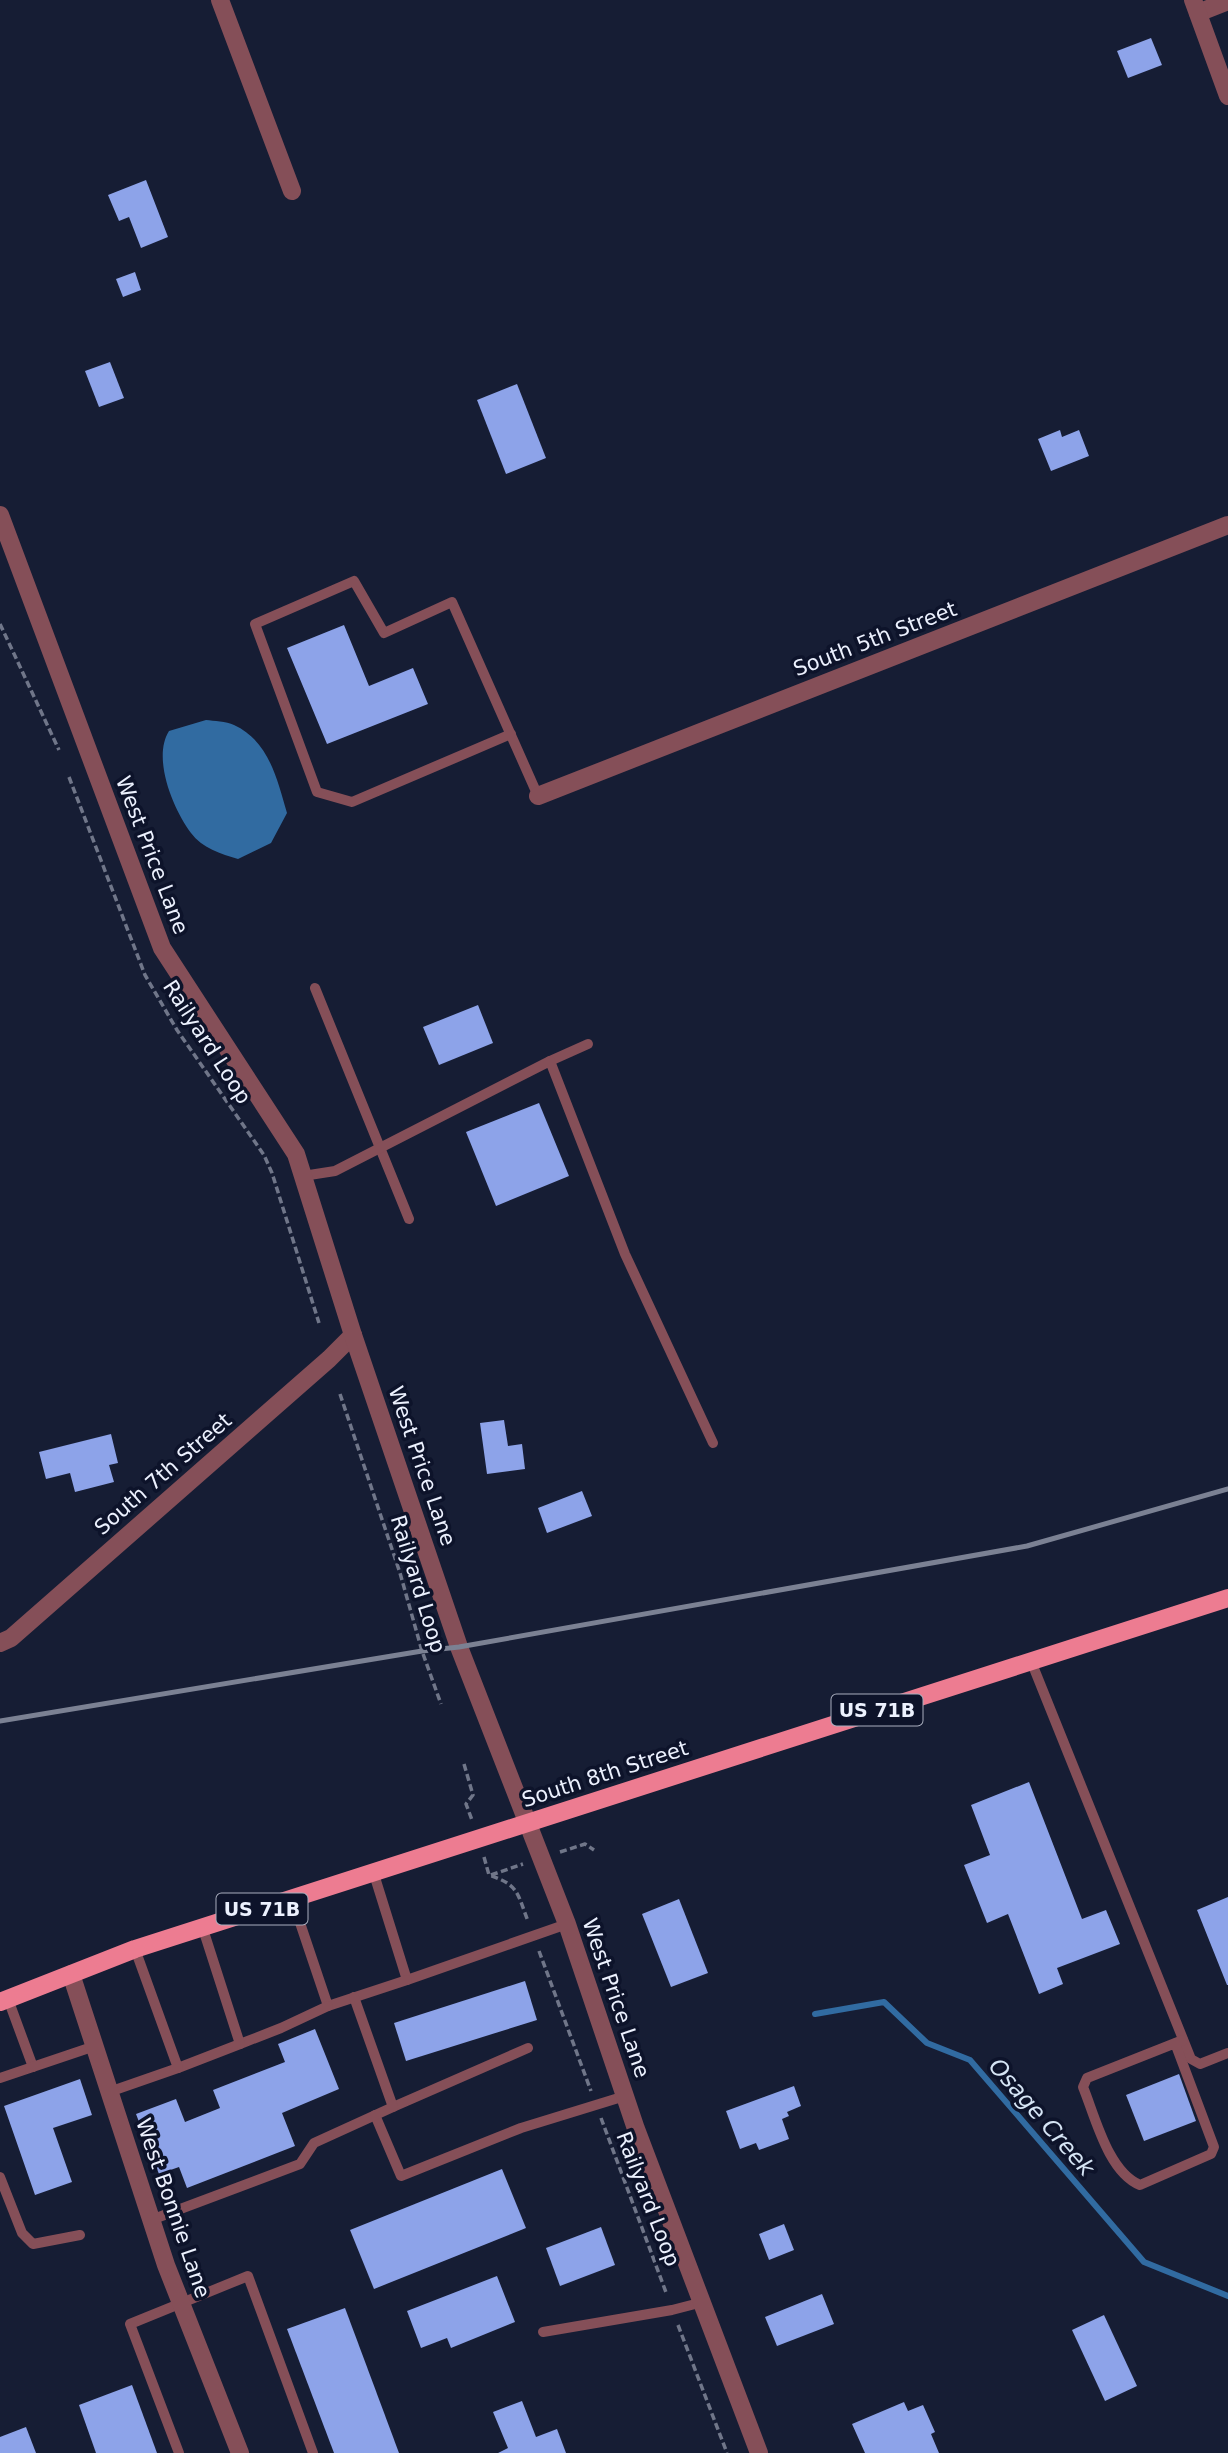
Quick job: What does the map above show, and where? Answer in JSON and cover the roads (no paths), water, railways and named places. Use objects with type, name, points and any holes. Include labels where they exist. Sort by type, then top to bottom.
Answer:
[{"type":"main road","name":"South 8th Street","points":[[4,2001],[135,1950],[373,1871],[478,1840],[1228,1598]]},
{"type":"street","points":[[220,0],[292,191]]},
{"type":"street","points":[[1228,1],[1196,6],[1228,96]]},
{"type":"street","name":"West Price Lane","points":[[0,515],[162,948],[296,1154],[353,1335],[459,1647],[567,1924],[625,2096],[759,2453]]},
{"type":"street","name":"South 5th Street","points":[[538,796],[1228,525]]},
{"type":"street","name":"South 7th Street","points":[[0,1643],[12,1637],[353,1335]]},
{"type":"street","name":"West Bonnie Lane","points":[[71,1974],[151,2220],[240,2453]]},
{"type":"lane","points":[[511,734],[352,802],[317,792],[255,624],[354,581],[384,633],[452,602],[511,734],[538,796]]},
{"type":"lane","points":[[316,988],[409,1219]]},
{"type":"lane","points":[[303,1176],[335,1171],[550,1061],[589,1044]]},
{"type":"lane","points":[[550,1061],[625,1254],[713,1444]]},
{"type":"lane","points":[[1031,1661],[1179,2041],[1214,2147],[1211,2154],[1140,2185],[1127,2177],[1115,2164],[1083,2087],[1084,2082],[1087,2078],[1179,2041]]},
{"type":"lane","points":[[373,1871],[407,1980]]},
{"type":"lane","points":[[292,1899],[328,2006]]},
{"type":"lane","points":[[109,2092],[281,2028],[328,2006],[567,1924]]},
{"type":"lane","points":[[203,1929],[240,2044]]},
{"type":"lane","points":[[135,1950],[178,2067]]},
{"type":"lane","points":[[354,1997],[393,2107]]},
{"type":"lane","points":[[4,2001],[33,2067]]},
{"type":"lane","points":[[1179,2041],[1191,2059],[1200,2064],[1228,2053]]},
{"type":"lane","points":[[0,2078],[95,2046]]},
{"type":"lane","points":[[151,2220],[300,2164],[314,2143],[528,2048]]},
{"type":"lane","points":[[375,2115],[401,2176],[521,2128],[625,2096]]},
{"type":"lane","points":[[0,2177],[22,2233],[33,2244],[80,2235]]},
{"type":"lane","points":[[179,2453],[130,2324],[248,2276],[313,2453]]},
{"type":"lane","points":[[543,2332],[673,2310],[703,2302]]},
{"type":"water","points":[[206,720],[234,725],[256,741],[270,762],[287,813],[271,843],[238,859],[212,850],[195,838],[184,823],[167,783],[163,755],[164,742],[169,731]]},
{"type":"waterway","name":"Osage Creek","points":[[815,2014],[884,2002],[927,2043],[970,2060],[1144,2262],[1228,2296]]},
{"type":"railway","points":[[0,1721],[459,1647],[1027,1546],[1228,1489]]}]
